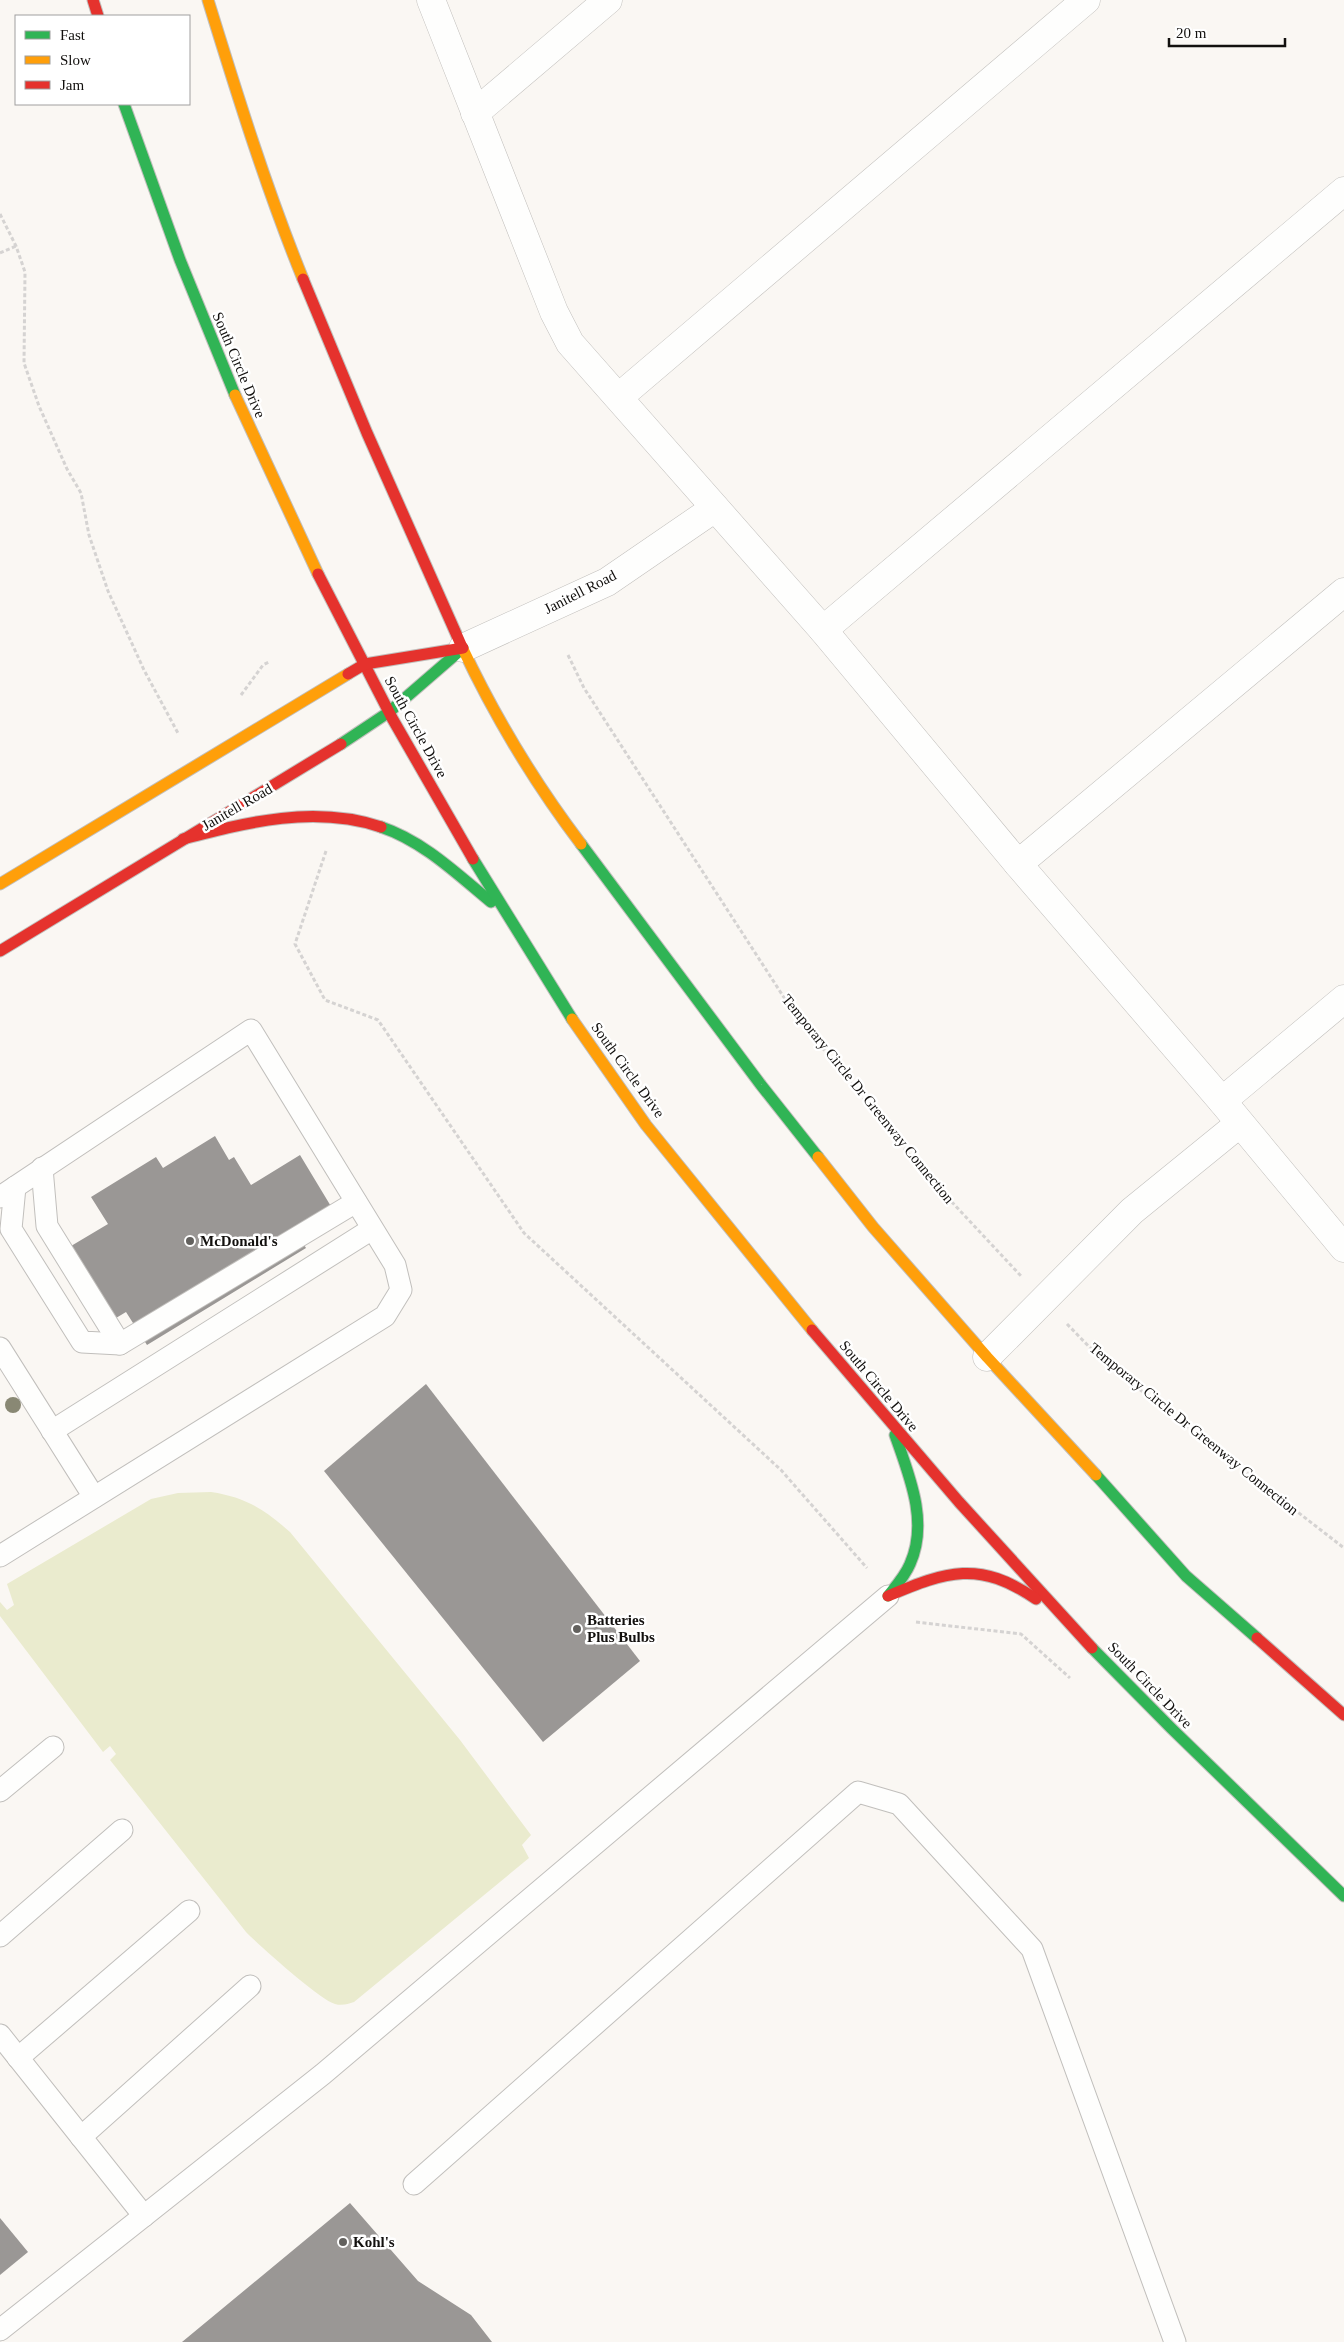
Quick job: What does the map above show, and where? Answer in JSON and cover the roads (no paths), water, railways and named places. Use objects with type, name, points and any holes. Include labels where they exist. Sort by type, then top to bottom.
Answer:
[{"type":"main road","points":[[93,0],[98,15]]},
{"type":"main road","points":[[208,0],[243,114],[286,236],[366,433],[493,710],[546,797],[761,1085],[868,1219],[987,1357],[1089,1467],[1186,1576],[1344,1715]]},
{"type":"main road","name":"South Circle Drive","points":[[124,105],[150,182],[212,341],[275,488],[388,712],[543,976],[606,1069],[700,1194],[892,1424],[1071,1626],[1170,1728],[1344,1896]]},
{"type":"main road","name":"Janitell Road","points":[[1,881],[365,664],[463,648]]},
{"type":"main road","name":"Janitell Road","points":[[0,951],[183,838],[324,755],[388,712],[463,648]]},
{"type":"main road","points":[[183,838],[238,825],[298,816],[331,816],[360,820],[393,832],[425,852],[504,912]]},
{"type":"main road","points":[[888,1596],[910,1564],[917,1541],[916,1513],[910,1480],[892,1424]]},
{"type":"main road","points":[[888,1596],[942,1574],[999,1579],[1022,1588],[1071,1626]]},
{"type":"street","points":[[431,0],[554,312],[570,343],[823,630],[1018,864],[1222,1101],[1239,1124],[1344,1248]]},
{"type":"street","points":[[475,113],[608,0]]},
{"type":"street","points":[[619,397],[1086,0]]},
{"type":"street","points":[[823,630],[1344,192]]},
{"type":"street","name":"Janitell Road","points":[[463,648],[607,582],[715,508]]},
{"type":"street","points":[[1018,864],[1344,592]]},
{"type":"street","points":[[1222,1101],[1344,999]]},
{"type":"street","points":[[987,1357],[1132,1211],[1239,1124]]},
{"type":"lane","points":[[0,1556],[385,1316],[401,1290],[395,1266],[372,1229],[356,1202],[251,1030],[7,1192],[11,1229],[82,1342],[120,1344],[356,1202]]},
{"type":"lane","points":[[42,1168],[47,1226],[120,1344]]},
{"type":"lane","points":[[52,1431],[372,1229]]},
{"type":"lane","points":[[0,1348],[94,1497]]},
{"type":"lane","points":[[0,2330],[323,2074],[888,1596]]},
{"type":"lane","points":[[0,1791],[53,1747]]},
{"type":"lane","points":[[414,2184],[858,1792],[899,1804],[1032,1949],[1175,2342]]},
{"type":"lane","points":[[0,1936],[122,1830]]},
{"type":"lane","points":[[18,2058],[188,1911]]},
{"type":"lane","points":[[81,2137],[250,1986]]},
{"type":"lane","points":[[0,2035],[144,2216]]},
{"type":"place","name":"McDonald's","points":[[190,1241]]},
{"type":"place","name":"Batteries Plus Bulbs","points":[[577,1629]]},
{"type":"place","name":"Kohl's","points":[[343,2242]]}]
